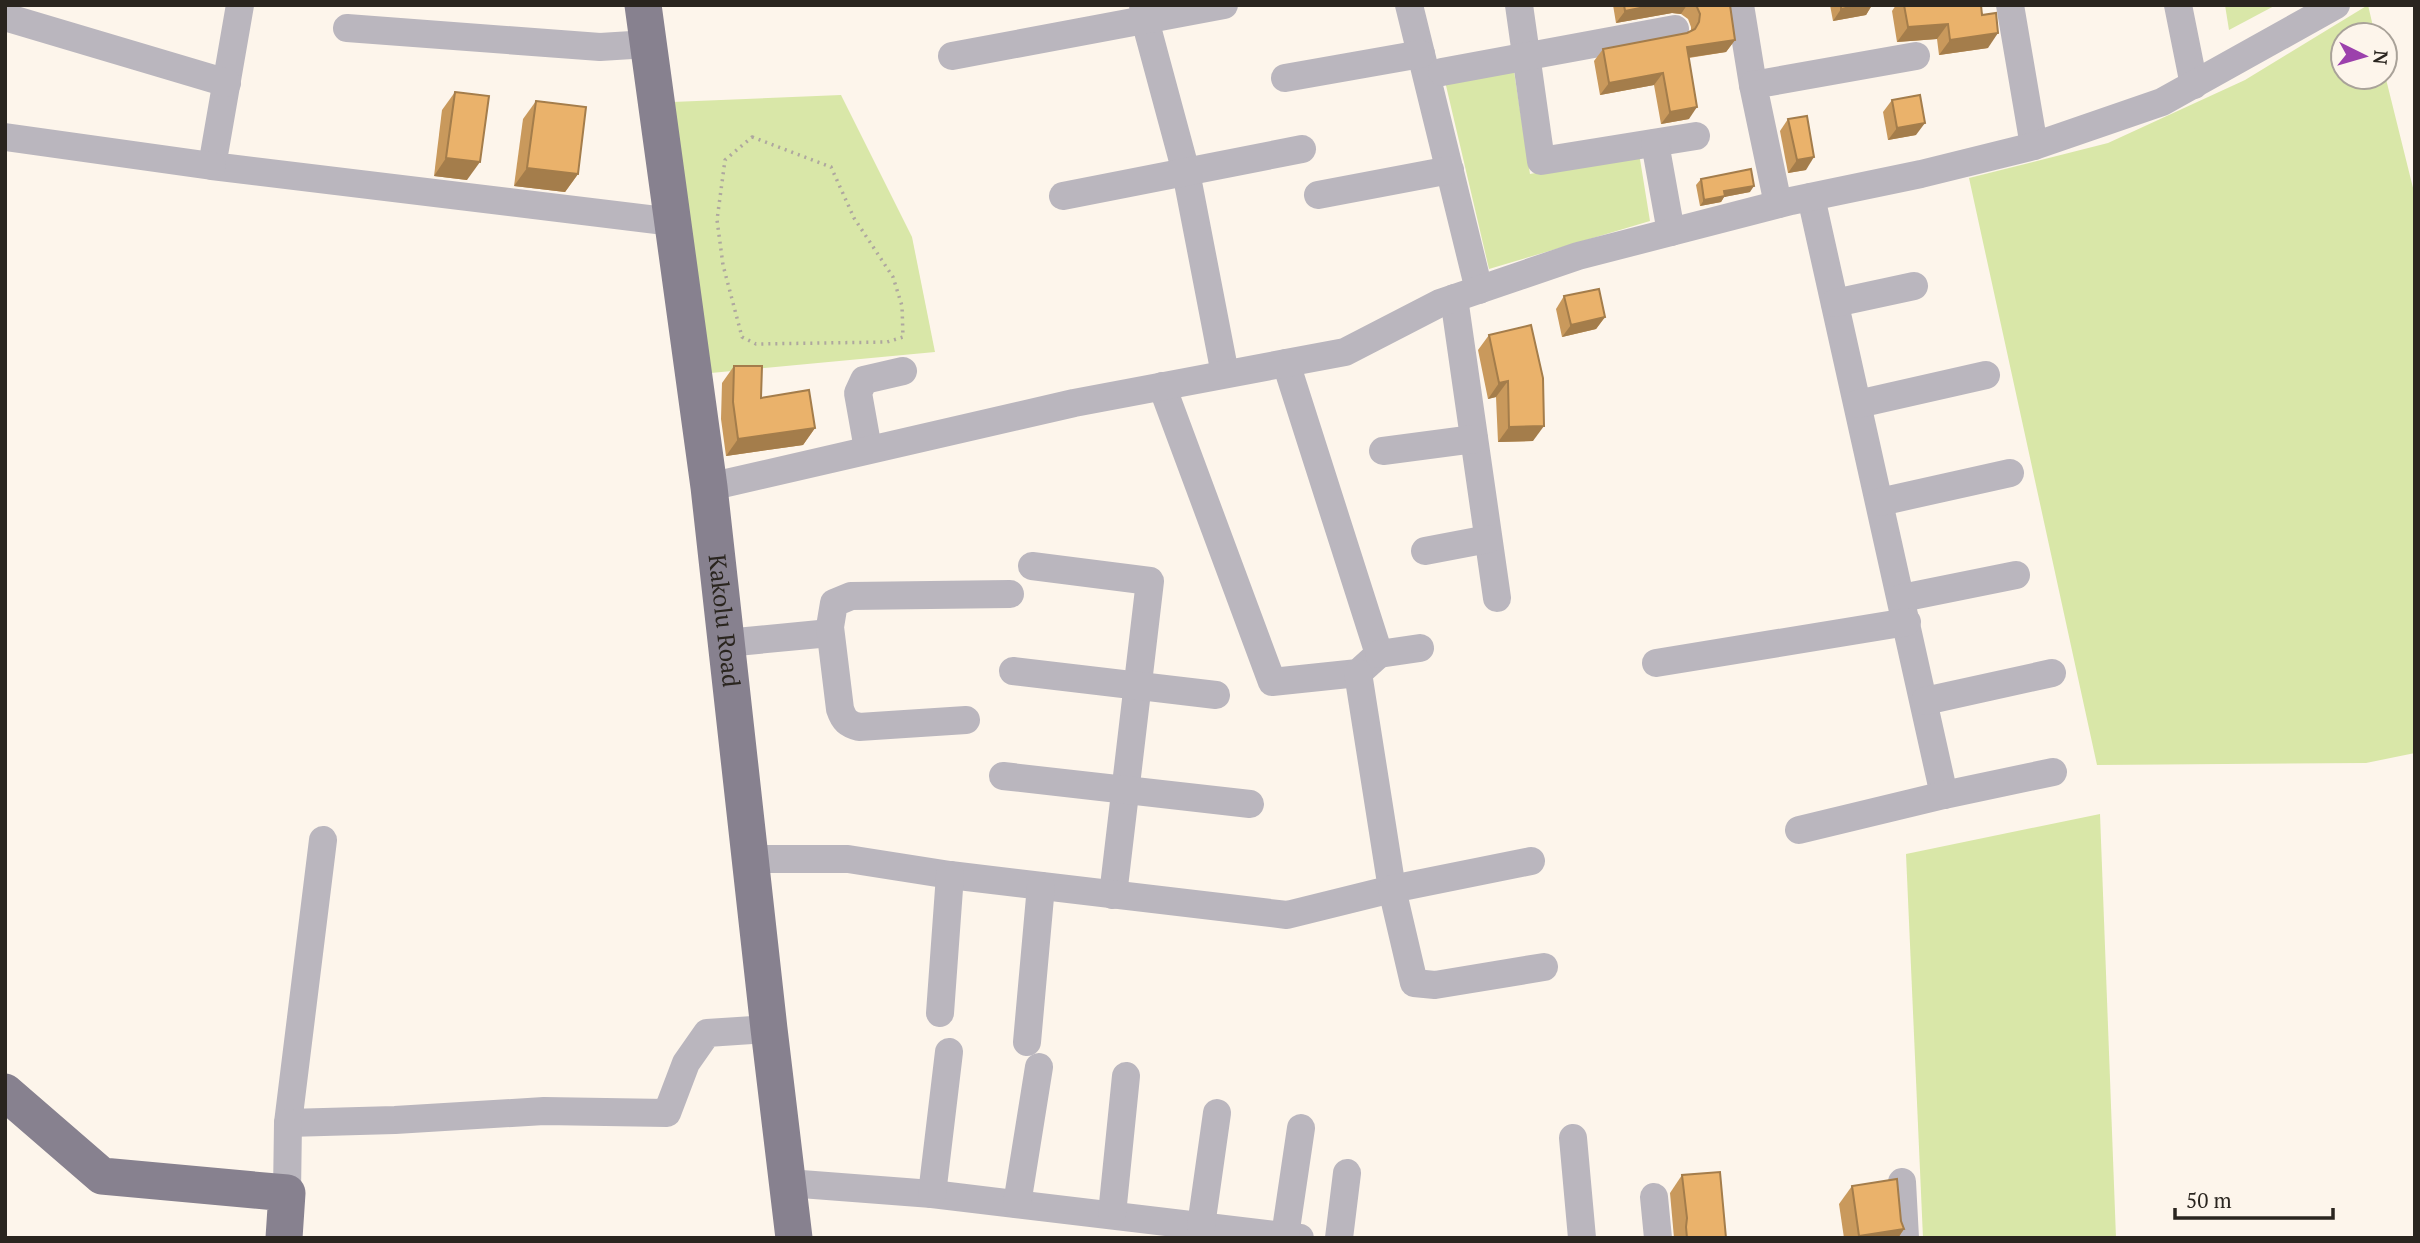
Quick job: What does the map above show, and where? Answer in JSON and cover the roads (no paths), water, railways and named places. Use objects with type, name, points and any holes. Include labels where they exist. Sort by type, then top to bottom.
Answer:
[{"type":"main road","name":"Kakolu Road","points":[[643,5],[709,487],[794,1238]]},
{"type":"main road","points":[[5,1092],[102,1176],[287,1193],[284,1238]]},
{"type":"street","points":[[212,166],[240,5]]},
{"type":"street","points":[[952,56],[1144,13],[1224,5]]},
{"type":"street","points":[[1409,5],[1431,63],[1450,170],[1467,294],[1474,439],[1497,598]]},
{"type":"street","points":[[1519,5],[1541,161],[1696,136]]},
{"type":"street","points":[[1740,5],[1753,85],[1778,204]]},
{"type":"street","points":[[2010,5],[2034,146]]},
{"type":"street","points":[[2178,5],[2194,85]]},
{"type":"street","points":[[709,487],[1074,403],[1345,352],[1440,303],[1578,256],[1778,204],[1921,174],[2034,146],[2162,102],[2336,5]]},
{"type":"street","points":[[1144,13],[1186,172],[1225,374]]},
{"type":"street","points":[[5,17],[227,83]]},
{"type":"street","points":[[347,28],[600,47],[648,44]]},
{"type":"street","points":[[1285,78],[1431,63],[1526,57],[1675,29]]},
{"type":"street","points":[[1753,85],[1916,55]]},
{"type":"street","points":[[5,138],[673,222]]},
{"type":"street","points":[[1655,143],[1671,232]]},
{"type":"street","points":[[1063,196],[1302,149]]},
{"type":"street","points":[[1318,195],[1450,170]]},
{"type":"street","points":[[1811,197],[1944,795]]},
{"type":"street","points":[[1835,303],[1914,286]]},
{"type":"street","points":[[1286,363],[1379,654]]},
{"type":"street","points":[[868,449],[858,393],[864,380],[903,371]]},
{"type":"street","points":[[1858,404],[1986,374]]},
{"type":"street","points":[[1162,386],[1272,682],[1358,673],[1379,654],[1420,648]]},
{"type":"street","points":[[1383,451],[1474,439]]},
{"type":"street","points":[[1880,502],[2010,472]]},
{"type":"street","points":[[1425,551],[1488,539]]},
{"type":"street","points":[[1032,566],[1150,581],[1113,895]]},
{"type":"street","points":[[1656,663],[1904,610],[2016,575]]},
{"type":"street","points":[[965,720],[859,727],[849,724],[840,709],[830,633],[834,603],[851,596],[1010,594]]},
{"type":"street","points":[[726,643],[830,633]]},
{"type":"street","points":[[1013,671],[1216,695]]},
{"type":"street","points":[[1358,673],[1392,889],[1414,983],[1435,985],[1544,967]]},
{"type":"street","points":[[1925,701],[2052,673]]},
{"type":"street","points":[[1799,830],[2053,772]]},
{"type":"street","points":[[1003,776],[1250,804]]},
{"type":"street","points":[[287,1193],[288,1123],[323,840]]},
{"type":"street","points":[[750,859],[848,859],[950,875],[1287,915],[1392,889],[1531,861]]},
{"type":"street","points":[[940,1013],[950,875]]},
{"type":"street","points":[[1017,1204],[1033,1054],[1041,886]]},
{"type":"street","points":[[288,1123],[395,1121],[544,1111],[667,1113],[686,1063],[707,1033],[769,1029]]},
{"type":"street","points":[[932,1194],[949,1052]]},
{"type":"street","points":[[1112,1214],[1126,1076]]},
{"type":"street","points":[[1201,1226],[1217,1113]]},
{"type":"street","points":[[788,1183],[932,1194],[1292,1237],[1301,1128]]},
{"type":"street","points":[[1573,1138],[1582,1238]]},
{"type":"street","points":[[1339,1238],[1347,1173]]},
{"type":"street","points":[[1902,1182],[1905,1238]]},
{"type":"street","points":[[1654,1196],[1658,1238]]}]
